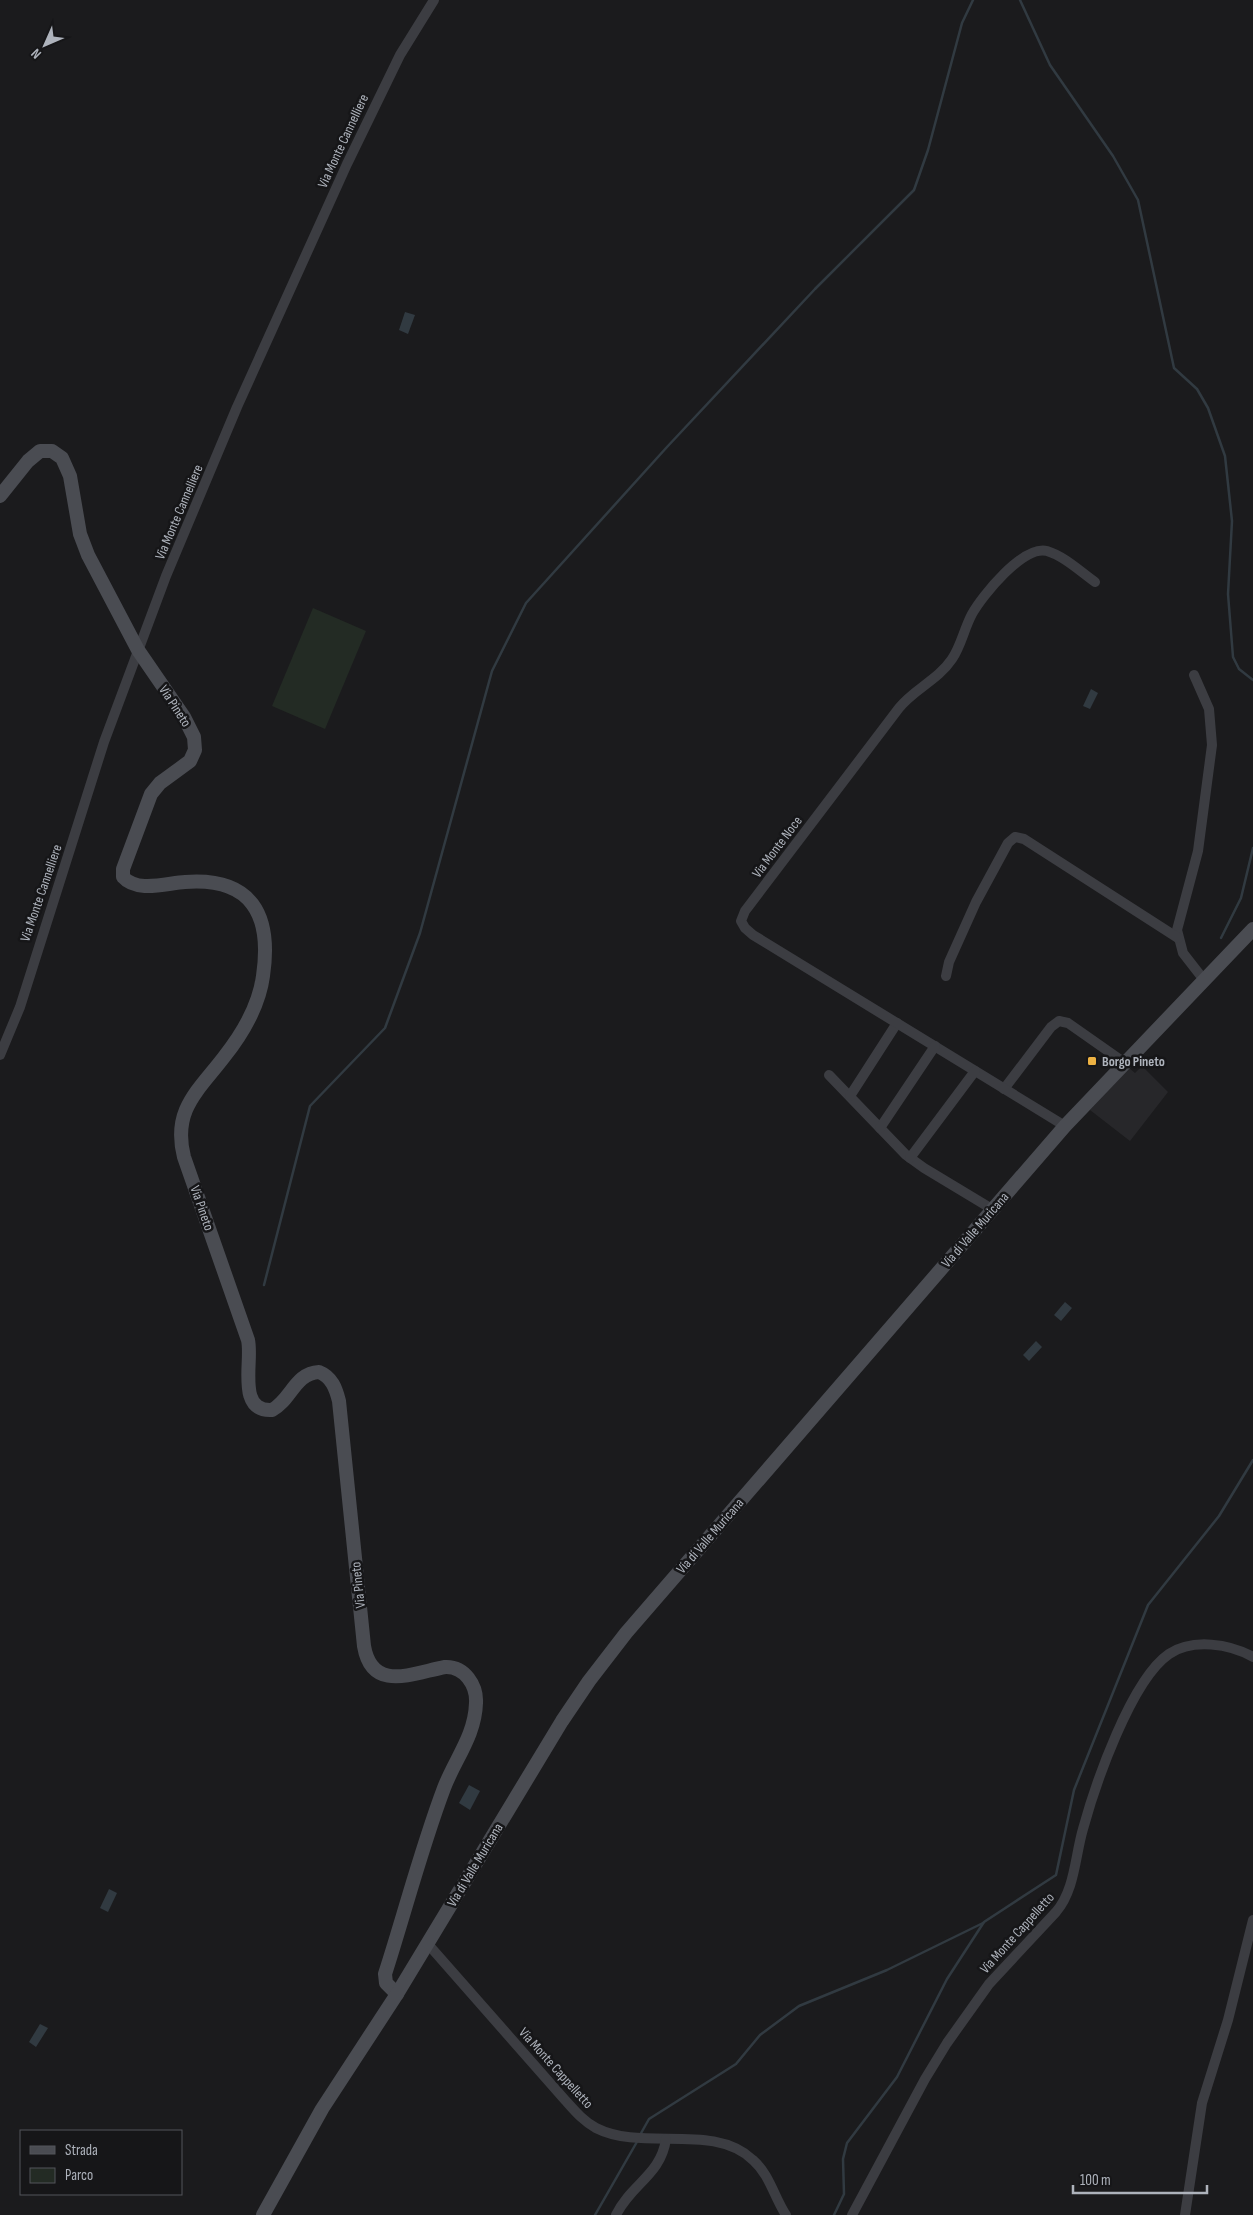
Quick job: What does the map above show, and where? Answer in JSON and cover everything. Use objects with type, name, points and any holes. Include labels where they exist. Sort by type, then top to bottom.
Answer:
[{"type":"street","name":"Via Monte Cannelliere","points":[[0,1055],[20,1007],[104,742],[138,650],[237,407],[347,164],[400,55],[434,0]]},
{"type":"street","name":"Via Pineto","points":[[0,496],[28,460],[40,451],[52,450],[62,458],[70,476],[78,524],[85,548],[138,650],[184,717],[196,746],[190,762],[160,783],[151,794],[123,869],[123,877],[132,884],[141,886],[200,882],[238,891],[245,895],[255,907],[264,934],[263,975],[254,1009],[230,1049],[190,1100],[184,1114],[180,1134],[184,1157],[248,1340],[250,1352],[249,1393],[258,1407],[272,1410],[304,1376],[319,1372],[329,1378],[339,1401],[364,1646],[367,1659],[378,1673],[390,1676],[453,1668],[469,1678],[475,1693],[476,1705],[471,1730],[441,1796],[385,1974],[386,1983],[397,1994]]},
{"type":"street","name":"Via Monte Noce","points":[[1065,1126],[750,933],[742,924],[742,916],[902,703],[914,691],[938,675],[947,666],[955,654],[976,607],[1003,575],[1030,554],[1043,550],[1058,556],[1095,582]]},
{"type":"street","points":[[1194,675],[1209,709],[1212,745],[1198,851],[1177,924],[1178,938],[1183,953],[1204,980]]},
{"type":"street","points":[[946,976],[949,962],[976,902],[1008,843],[1015,837],[1024,839],[1178,938]]},
{"type":"street","name":"Via di Valle Muricana","points":[[263,2215],[322,2110],[397,1994],[562,1721],[601,1665],[626,1633],[1065,1126],[1253,930]]},
{"type":"street","points":[[1004,1089],[1051,1027],[1059,1021],[1068,1022],[1125,1063]]},
{"type":"street","points":[[850,1096],[897,1023]]},
{"type":"street","points":[[880,1128],[935,1046]]},
{"type":"street","points":[[910,1158],[975,1071]]},
{"type":"street","points":[[830,1074],[910,1158],[992,1209]]},
{"type":"street","name":"Via Monte Cappelletto","points":[[852,2215],[925,2079],[952,2035],[989,1984],[1064,1903],[1100,1772],[1136,1696],[1150,1674],[1163,1659],[1173,1652],[1195,1646],[1231,1648],[1253,1657]]},
{"type":"street","points":[[1185,2215],[1202,2103],[1228,2020],[1253,1920]]},
{"type":"street","name":"Via Monte Cappelletto","points":[[427,1943],[564,2100],[588,2123],[614,2134],[717,2142],[730,2146],[746,2154],[764,2172],[786,2215]]},
{"type":"street","points":[[616,2215],[629,2194],[657,2166],[666,2139]]},
{"type":"shaded area","points":[[405,312],[415,315],[408,334],[399,330]]},
{"type":"shaded area","points":[[1091,689],[1098,693],[1090,709],[1083,706]]},
{"type":"shaded area","points":[[1142,1066],[1168,1092],[1130,1141],[1090,1110],[1129,1068],[1135,1073]]},
{"type":"shaded area","points":[[1065,1302],[1072,1308],[1061,1321],[1054,1315]]},
{"type":"shaded area","points":[[1036,1341],[1042,1347],[1029,1361],[1023,1355]]},
{"type":"shaded area","points":[[469,1785],[480,1791],[470,1810],[459,1803]]},
{"type":"shaded area","points":[[109,1889],[117,1893],[108,1912],[100,1908]]},
{"type":"shaded area","points":[[40,2024],[48,2028],[36,2047],[29,2042]]},
{"type":"green space","points":[[313,608],[366,631],[325,729],[272,706]]},
{"type":"waterway","points":[[264,1285],[310,1106],[385,1028],[420,933],[492,671],[526,603],[667,447],[815,289],[914,190],[928,150],[962,23],[973,0]]},
{"type":"waterway","points":[[1020,0],[1050,65],[1113,156],[1138,200],[1174,368],[1197,389],[1208,408],[1225,456],[1232,521],[1228,594],[1233,657],[1239,669],[1253,680]]},
{"type":"waterway","points":[[1221,938],[1241,898],[1253,848]]},
{"type":"waterway","points":[[834,2215],[844,2194],[843,2159],[847,2143],[897,2077],[947,1979],[984,1922],[1056,1875],[1074,1790],[1148,1605],[1219,1516],[1253,1460]]},
{"type":"waterway","points":[[640,2135],[649,2119],[736,2064],[760,2035],[799,2006],[887,1970],[983,1923]]},
{"type":"waterway","points":[[595,2215],[638,2140]]},
{"type":"place","name":"Borgo Pineto","points":[[1092,1061]]}]
